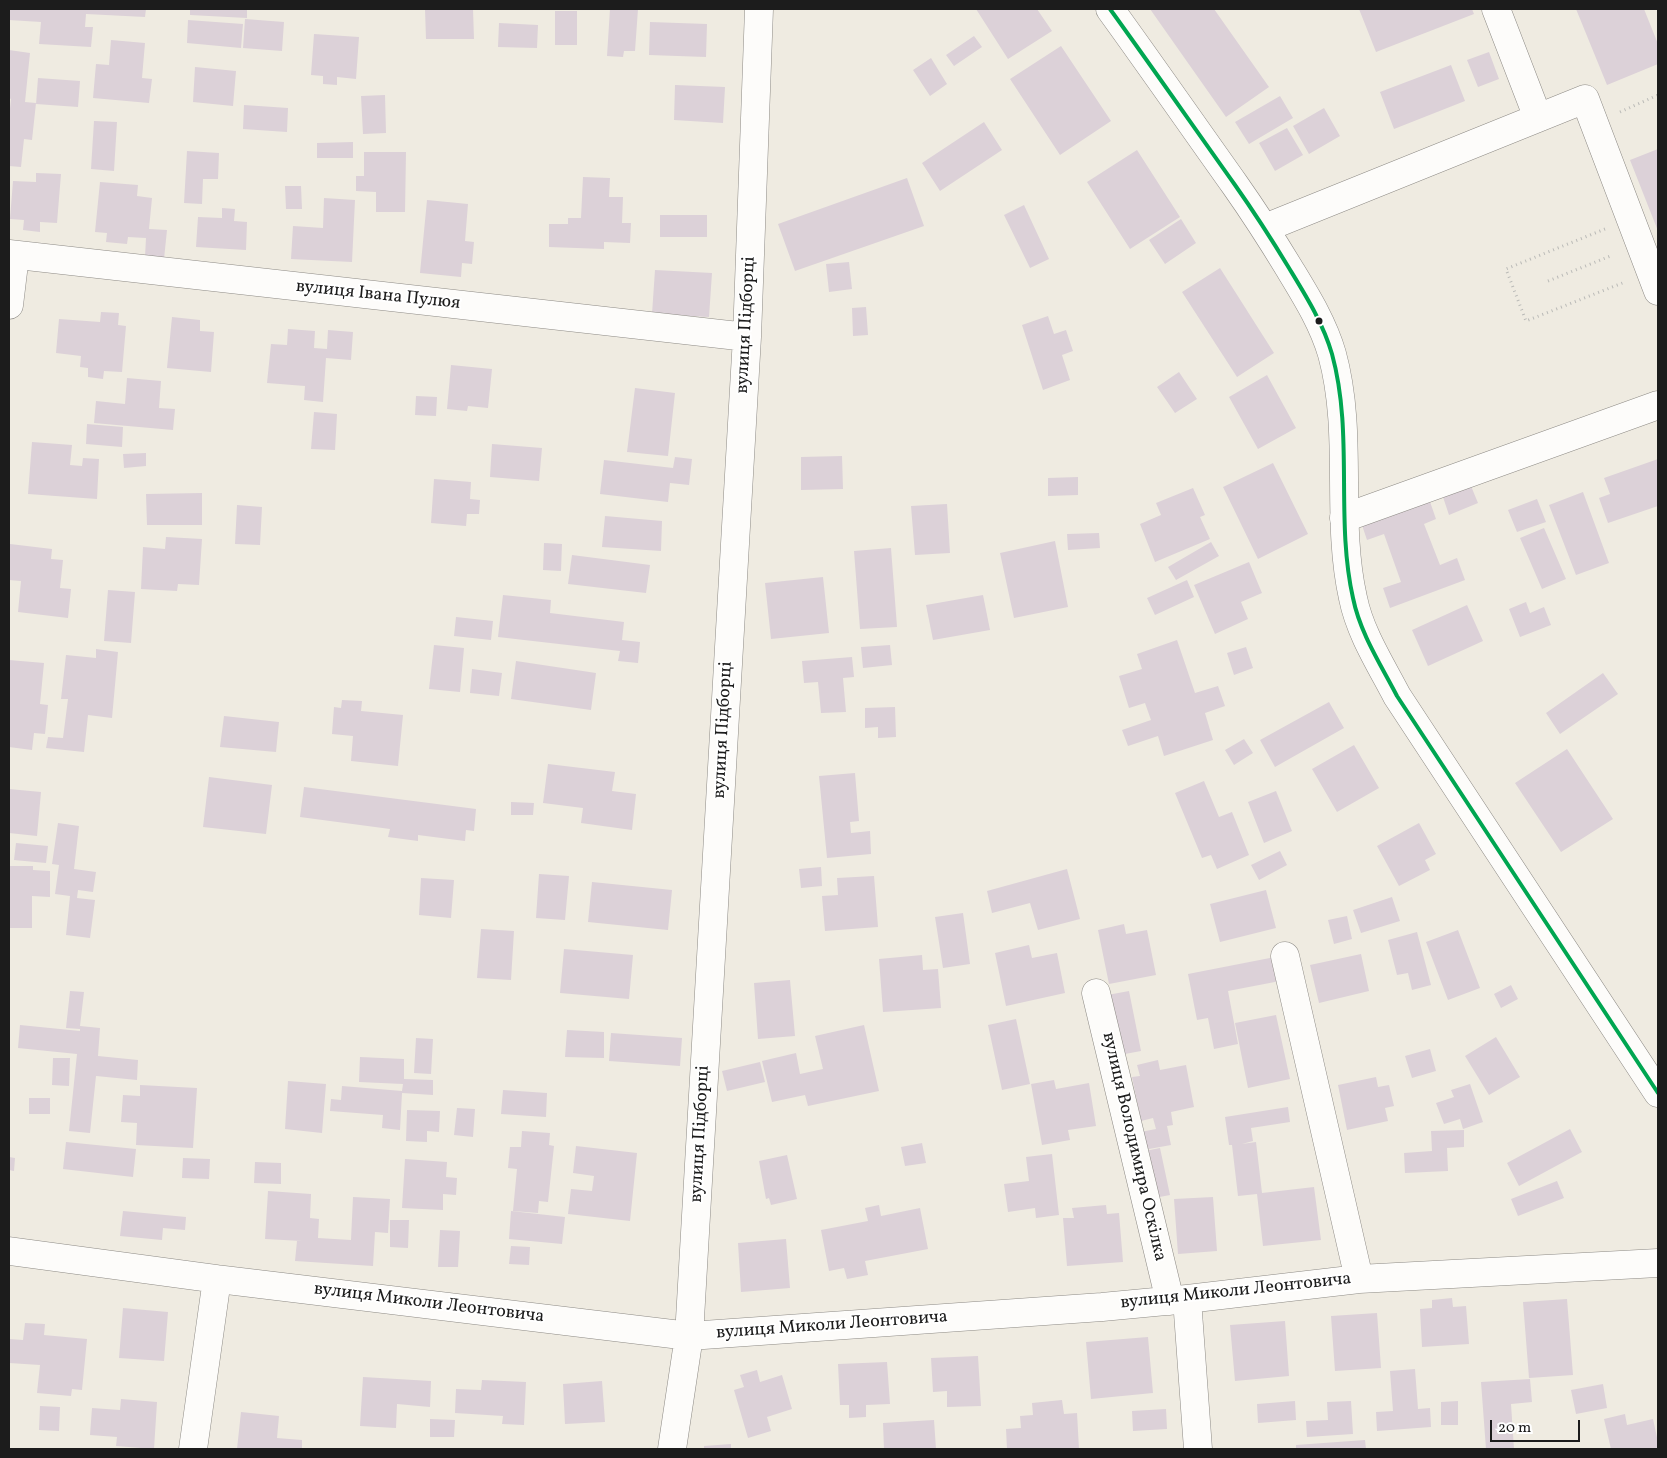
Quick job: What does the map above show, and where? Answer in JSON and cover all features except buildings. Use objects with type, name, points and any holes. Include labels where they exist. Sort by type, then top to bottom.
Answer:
[{"type":"street","name":"вулиця Підборці","points":[[672,1449],[689,1336],[747,337],[759,9]]},
{"type":"street","points":[[1110,9],[1265,228],[1315,311],[1325,333],[1332,354],[1339,392],[1348,572],[1353,600],[1362,628],[1398,696],[1658,1093]]},
{"type":"street","points":[[1496,9],[1538,118]]},
{"type":"street","points":[[1265,228],[1584,99],[1655,281]]},
{"type":"street","name":"вулиця Івана Пулюя","points":[[12,255],[747,337]]},
{"type":"street","points":[[9,304],[12,255]]},
{"type":"street","points":[[1344,518],[1658,405]]},
{"type":"street","points":[[1285,956],[1359,1279]]},
{"type":"street","name":"вулиця Володимира Оскілка","points":[[1096,993],[1178,1300],[1198,1449]]},
{"type":"street","name":"вулиця Миколи Леонтовича","points":[[9,1251],[217,1279],[689,1336],[1178,1300],[1359,1279],[1658,1263]]},
{"type":"street","points":[[193,1449],[217,1279]]},
{"type":"path","points":[[1594,123],[1658,95]]},
{"type":"path","points":[[1631,218],[1506,268],[1526,321],[1655,281]]},
{"type":"path","points":[[1548,281],[1640,244]]},
{"type":"transit line","points":[[1110,9],[1256,216],[1302,289],[1324,331],[1332,354],[1342,415],[1345,537],[1348,568],[1356,611],[1372,648],[1397,696],[1658,1093]]}]
